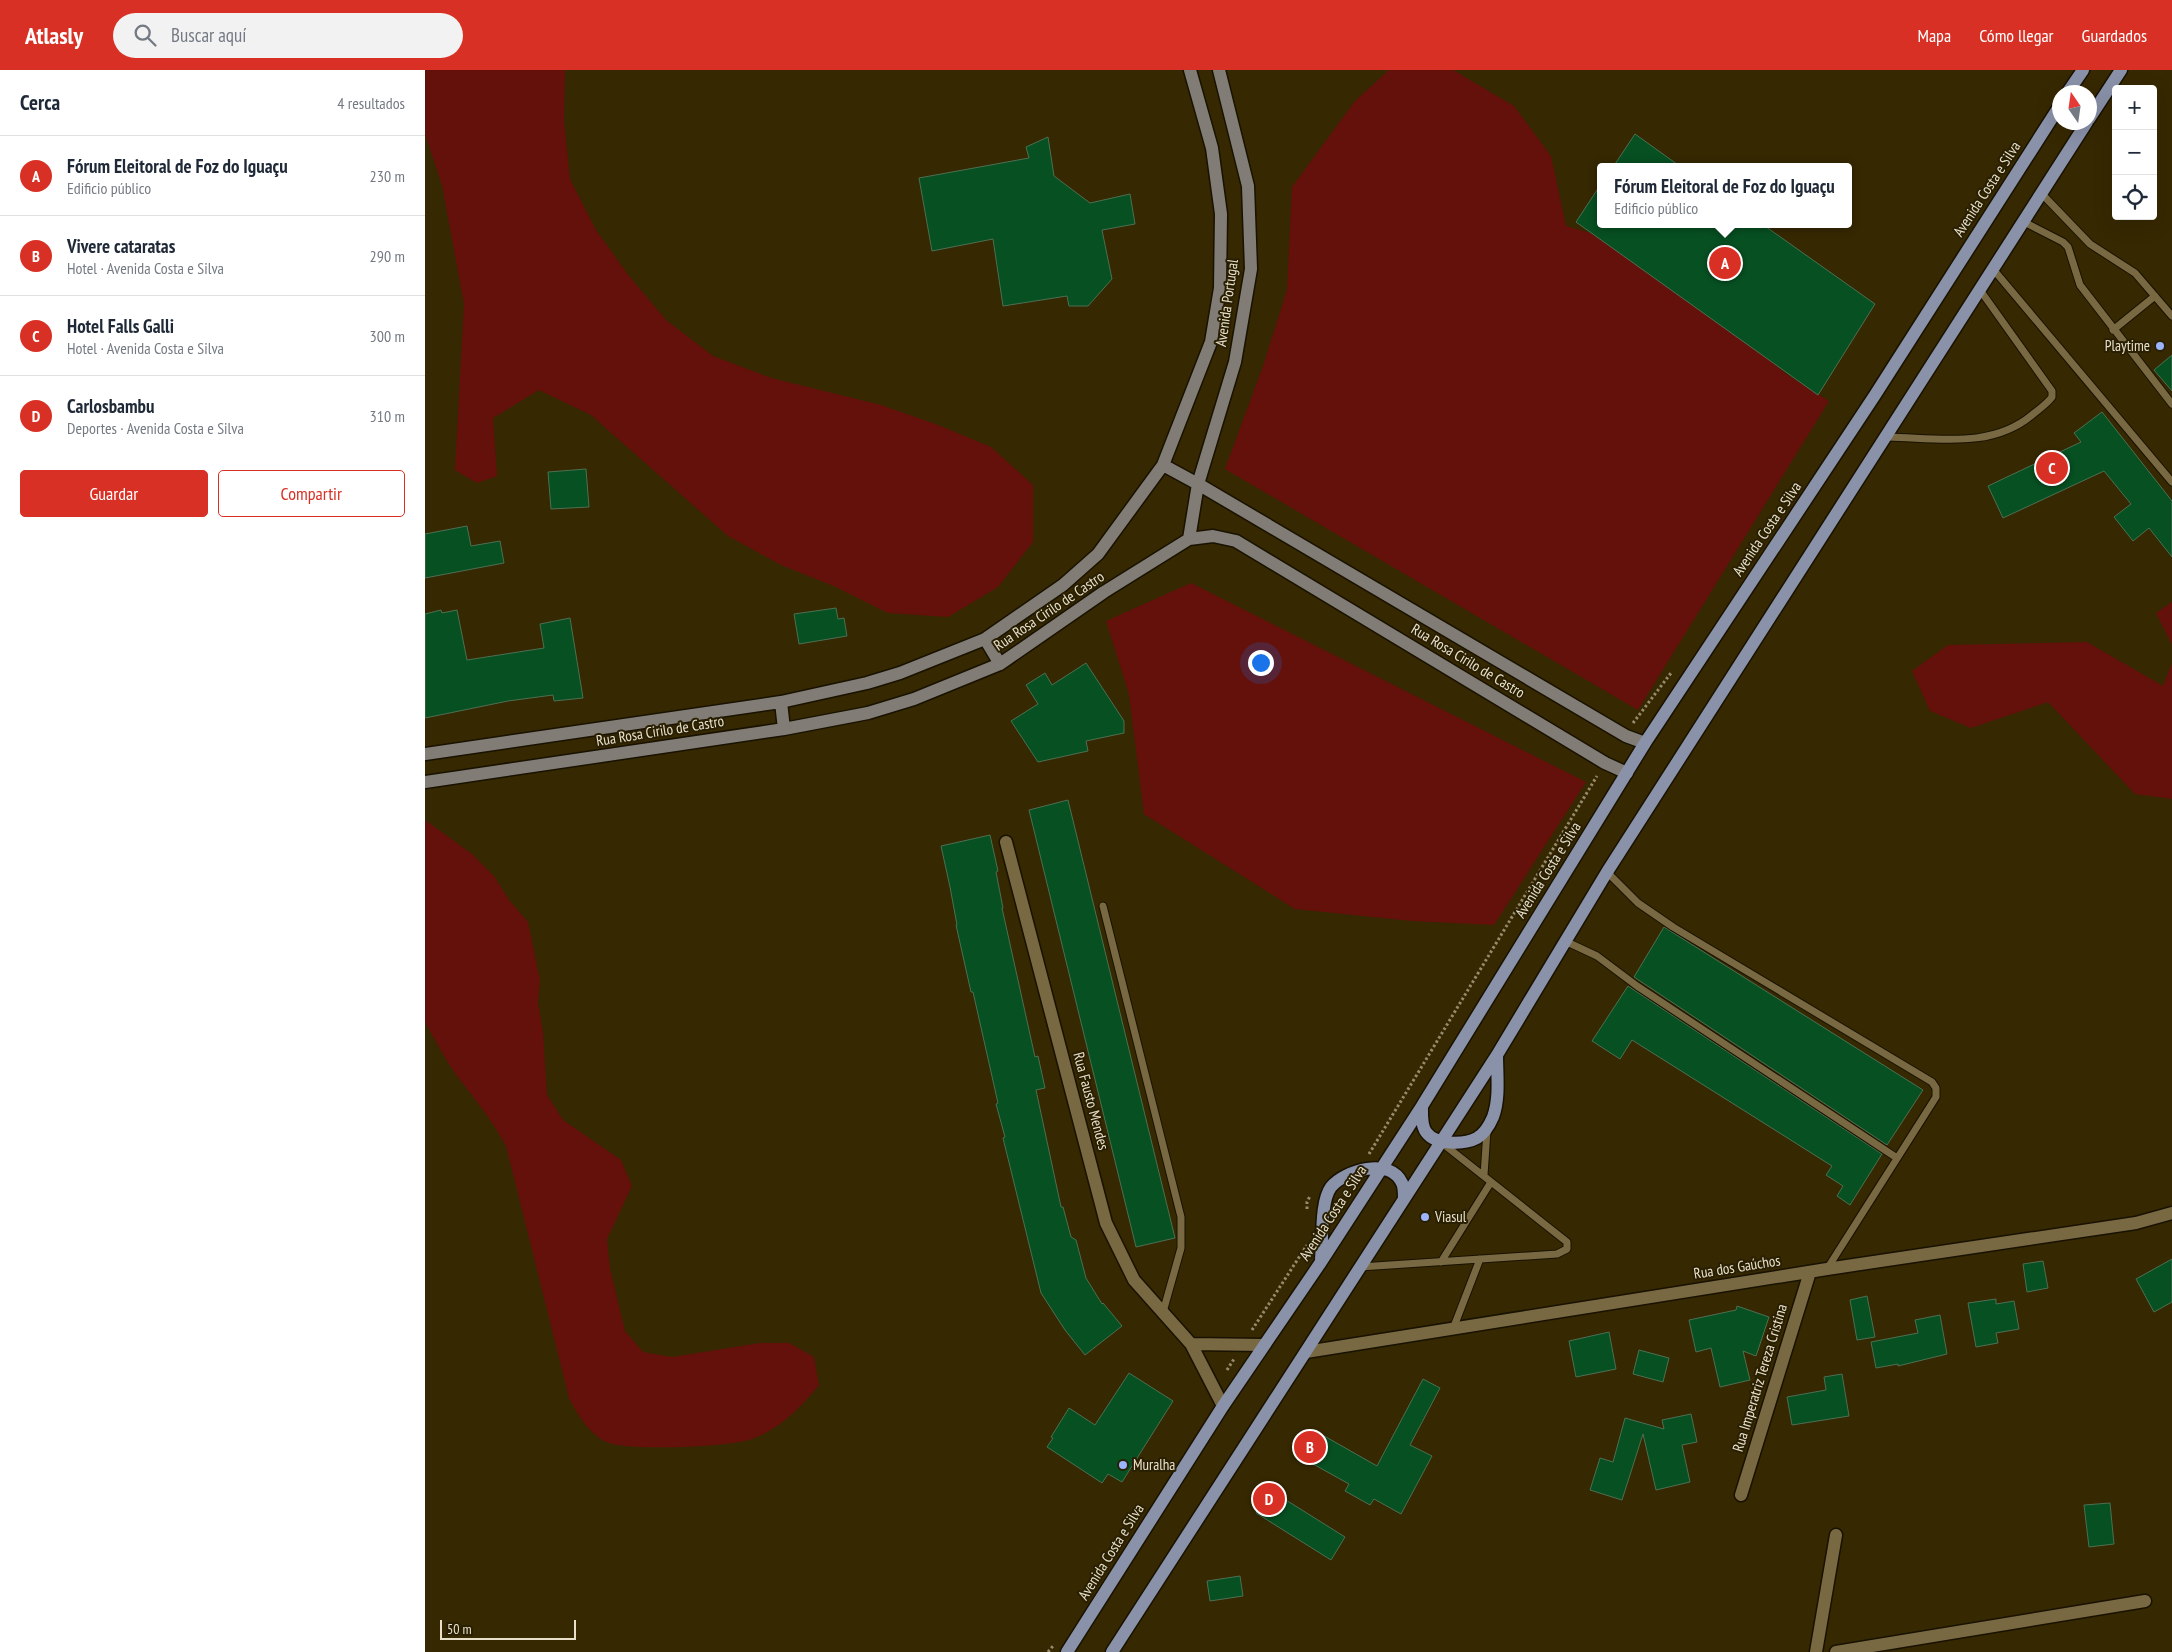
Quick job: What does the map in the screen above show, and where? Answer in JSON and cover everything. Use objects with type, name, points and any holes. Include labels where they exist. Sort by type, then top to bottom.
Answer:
[{"type":"main road","name":"Avenida Portugal","points":[[425,754],[781,702],[867,684],[985,639],[1063,586],[1098,554],[1163,465],[1211,342],[1220,288],[1221,214],[1213,157],[1189,70]]},
{"type":"main road","points":[[2073,85],[2083,70]]},
{"type":"main road","points":[[2097,107],[2121,70]]},
{"type":"main road","name":"Avenida Portugal","points":[[1189,539],[1198,484],[1235,362],[1251,269],[1248,186],[1221,72]]},
{"type":"main road","name":"Avenida Costa e Silva","points":[[1067,1652],[1223,1406],[1321,1262],[1422,1106],[1645,742],[1875,395],[2052,117]]},
{"type":"main road","points":[[1112,1652],[1497,1055],[1607,872],[1888,436],[2082,130]]},
{"type":"main road","points":[[1163,465],[1626,736],[1645,742]]},
{"type":"main road","name":"Rua Rosa Cirilo de Castro","points":[[425,782],[784,729],[877,710],[914,699],[1000,664],[1104,592],[1189,539],[1213,536],[1236,541],[1597,758],[1627,773]]},
{"type":"main road","points":[[985,639],[1000,664]]},
{"type":"main road","points":[[781,702],[784,729]]},
{"type":"main road","points":[[1422,1106],[1423,1126],[1426,1134],[1441,1142],[1459,1142],[1476,1138],[1487,1128],[1493,1116],[1497,1099],[1497,1055]]},
{"type":"main road","points":[[1321,1262],[1324,1216],[1330,1188],[1341,1178],[1354,1171],[1366,1168],[1381,1169],[1398,1178],[1403,1184],[1404,1198]]},
{"type":"street","name":"Rua Fausto Mendes","points":[[1006,842],[1106,1223],[1134,1280],[1191,1344],[1223,1406]]},
{"type":"street","name":"Rua dos Gaúchos","points":[[1306,1352],[1827,1269],[2136,1223],[2172,1213]]},
{"type":"street","name":"Rua Imperatriz Tereza Cristina","points":[[1741,1495],[1810,1272]]},
{"type":"street","points":[[1191,1344],[1264,1345]]},
{"type":"street","points":[[1816,1652],[1837,1535]]},
{"type":"street","points":[[1836,1652],[2145,1601]]},
{"type":"lane","points":[[2042,194],[2091,244],[2126,266],[2172,316]]},
{"type":"lane","points":[[2024,222],[2063,242],[2067,247],[2080,285],[2172,404]]},
{"type":"lane","points":[[1993,269],[2172,482]]},
{"type":"lane","points":[[1888,436],[1962,440],[1999,434],[2021,424],[2052,397],[2052,391],[1980,290]]},
{"type":"lane","points":[[2113,330],[2155,296]]},
{"type":"lane","points":[[1607,872],[1638,903],[1673,927],[1932,1082],[1936,1088],[1936,1096],[1827,1269]]},
{"type":"lane","points":[[1103,906],[1181,1217],[1181,1248],[1163,1312]]},
{"type":"lane","points":[[1564,941],[1597,956],[1637,986],[1897,1158]]},
{"type":"lane","points":[[1483,1175],[1487,1128]]},
{"type":"lane","points":[[1360,1267],[1557,1254],[1567,1249],[1567,1242],[1441,1142]]},
{"type":"lane","points":[[1441,1262],[1491,1182]]},
{"type":"lane","points":[[1453,1329],[1480,1259]]},
{"type":"shaded area","points":[[425,70],[565,70],[564,121],[570,179],[596,230],[629,276],[666,320],[713,356],[771,378],[881,405],[938,425],[991,447],[1033,485],[1033,542],[998,587],[948,617],[888,613],[836,587],[781,565],[728,536],[591,415],[539,390],[493,418],[497,476],[477,483],[455,470],[464,304],[442,185],[425,134]]},
{"type":"shaded area","points":[[1389,70],[1453,70],[1514,106],[1551,156],[1566,226],[1636,246],[1693,297],[1786,374],[1829,401],[1638,710],[1225,469],[1263,366],[1287,290],[1292,187],[1355,101]]},
{"type":"shaded area","points":[[1191,583],[1586,782],[1494,925],[1412,921],[1295,909],[1144,814],[1129,694],[1106,621]]},
{"type":"shaded area","points":[[2172,602],[2172,645],[2156,613]]},
{"type":"shaded area","points":[[2087,642],[2163,686],[2172,663],[2172,799],[2135,794],[2048,702],[1971,728],[1930,711],[1912,671],[1948,645]]},
{"type":"shaded area","points":[[425,820],[472,854],[494,876],[509,900],[528,922],[540,980],[538,1003],[543,1032],[547,1095],[563,1120],[621,1160],[632,1186],[607,1239],[610,1269],[625,1331],[643,1352],[672,1357],[760,1343],[789,1343],[814,1357],[819,1385],[797,1410],[772,1430],[740,1442],[701,1446],[653,1447],[615,1444],[598,1437],[583,1422],[569,1398],[506,1146],[489,1118],[453,1070],[425,1022]]},
{"type":"building","points":[[1635,134],[1675,163],[1616,163]]},
{"type":"building","points":[[1048,137],[1054,176],[1090,203],[1130,194],[1135,224],[1102,230],[1112,279],[1088,306],[1069,306],[1067,296],[1003,306],[993,239],[932,251],[919,178],[1029,158],[1026,147]]},
{"type":"building","points":[[1597,190],[1597,228],[1768,228],[1875,304],[1818,395],[1576,222]]},
{"type":"building","points":[[2172,355],[2172,391],[2154,370]]},
{"type":"building","points":[[2102,412],[2172,501],[2172,557],[2149,528],[2133,541],[2114,517],[2131,504],[2104,471],[2003,518],[1988,486],[2081,442],[2074,433]]},
{"type":"building","points":[[586,469],[589,507],[551,509],[548,472]]},
{"type":"building","points":[[467,526],[471,546],[500,541],[504,563],[425,578],[425,534]]},
{"type":"building","points":[[836,608],[838,619],[844,618],[847,636],[799,644],[794,614]]},
{"type":"building","points":[[441,610],[442,613],[457,610],[467,660],[544,648],[540,624],[570,618],[583,698],[554,701],[553,695],[508,701],[425,718],[425,614]]},
{"type":"building","points":[[1086,663],[1124,721],[1124,733],[1086,741],[1088,751],[1038,762],[1011,721],[1038,704],[1026,685],[1045,673],[1052,685]]},
{"type":"building","points":[[1068,800],[1175,1238],[1136,1247],[1029,810]]},
{"type":"building","points":[[990,835],[998,871],[996,872],[1002,908],[1035,1057],[1038,1056],[1045,1088],[1036,1090],[1061,1207],[1063,1207],[1071,1237],[1076,1240],[1086,1278],[1102,1304],[1122,1326],[1085,1355],[1065,1330],[1041,1293],[1003,1138],[1005,1137],[996,1104],[998,1103],[956,925],[941,846]]},
{"type":"building","points":[[1664,927],[1923,1090],[1887,1145],[1634,977]]},
{"type":"building","points":[[1628,986],[1882,1154],[1850,1205],[1837,1196],[1843,1186],[1826,1175],[1832,1166],[1632,1040],[1620,1059],[1592,1041]]},
{"type":"building","points":[[2172,1259],[2172,1302],[2154,1312],[2136,1279]]},
{"type":"building","points":[[2043,1261],[2048,1288],[2027,1292],[2023,1264]]},
{"type":"building","points":[[1867,1296],[1875,1337],[1857,1340],[1850,1300]]},
{"type":"building","points":[[1996,1299],[1996,1304],[2014,1301],[2019,1329],[1996,1333],[1998,1343],[1976,1347],[1968,1303]]},
{"type":"building","points":[[1737,1306],[1769,1317],[1756,1356],[1743,1351],[1750,1380],[1720,1387],[1711,1348],[1696,1352],[1689,1320],[1736,1310]]},
{"type":"building","points":[[1940,1315],[1947,1354],[1898,1366],[1898,1364],[1876,1368],[1871,1342],[1918,1333],[1915,1320]]},
{"type":"building","points":[[1609,1332],[1616,1369],[1576,1377],[1569,1341]]},
{"type":"building","points":[[1639,1350],[1669,1358],[1663,1382],[1633,1374]]},
{"type":"building","points":[[1129,1373],[1173,1401],[1122,1482],[1108,1474],[1102,1483],[1047,1447],[1069,1408],[1095,1425]]},
{"type":"building","points":[[1842,1374],[1849,1416],[1792,1425],[1787,1397],[1826,1390],[1824,1377]]},
{"type":"building","points":[[1423,1379],[1440,1388],[1410,1445],[1432,1456],[1401,1514],[1374,1499],[1370,1505],[1345,1491],[1349,1484],[1304,1459],[1319,1433],[1377,1466]]},
{"type":"building","points":[[1691,1414],[1697,1442],[1682,1445],[1690,1482],[1656,1490],[1643,1434],[1622,1500],[1590,1490],[1600,1458],[1613,1462],[1625,1418],[1664,1429],[1662,1420]]},
{"type":"building","points":[[1270,1490],[1345,1537],[1331,1560],[1256,1513]]},
{"type":"building","points":[[2110,1503],[2114,1544],[2089,1547],[2084,1505]]},
{"type":"building","points":[[1240,1576],[1243,1596],[1210,1601],[1207,1581]]},
{"type":"place","name":"Fórum Eleitoral de Foz do Iguaçu","points":[[1725,263]]},
{"type":"place","name":"Playtime","points":[[2160,346]]},
{"type":"place","name":"Hotel Falls Galli","points":[[2052,468]]},
{"type":"place","name":"Viasul","points":[[1425,1217]]},
{"type":"place","name":"Vivere cataratas","points":[[1310,1447]]},
{"type":"place","name":"Muralha","points":[[1123,1465]]},
{"type":"place","name":"Carlosbambu","points":[[1269,1499]]}]
